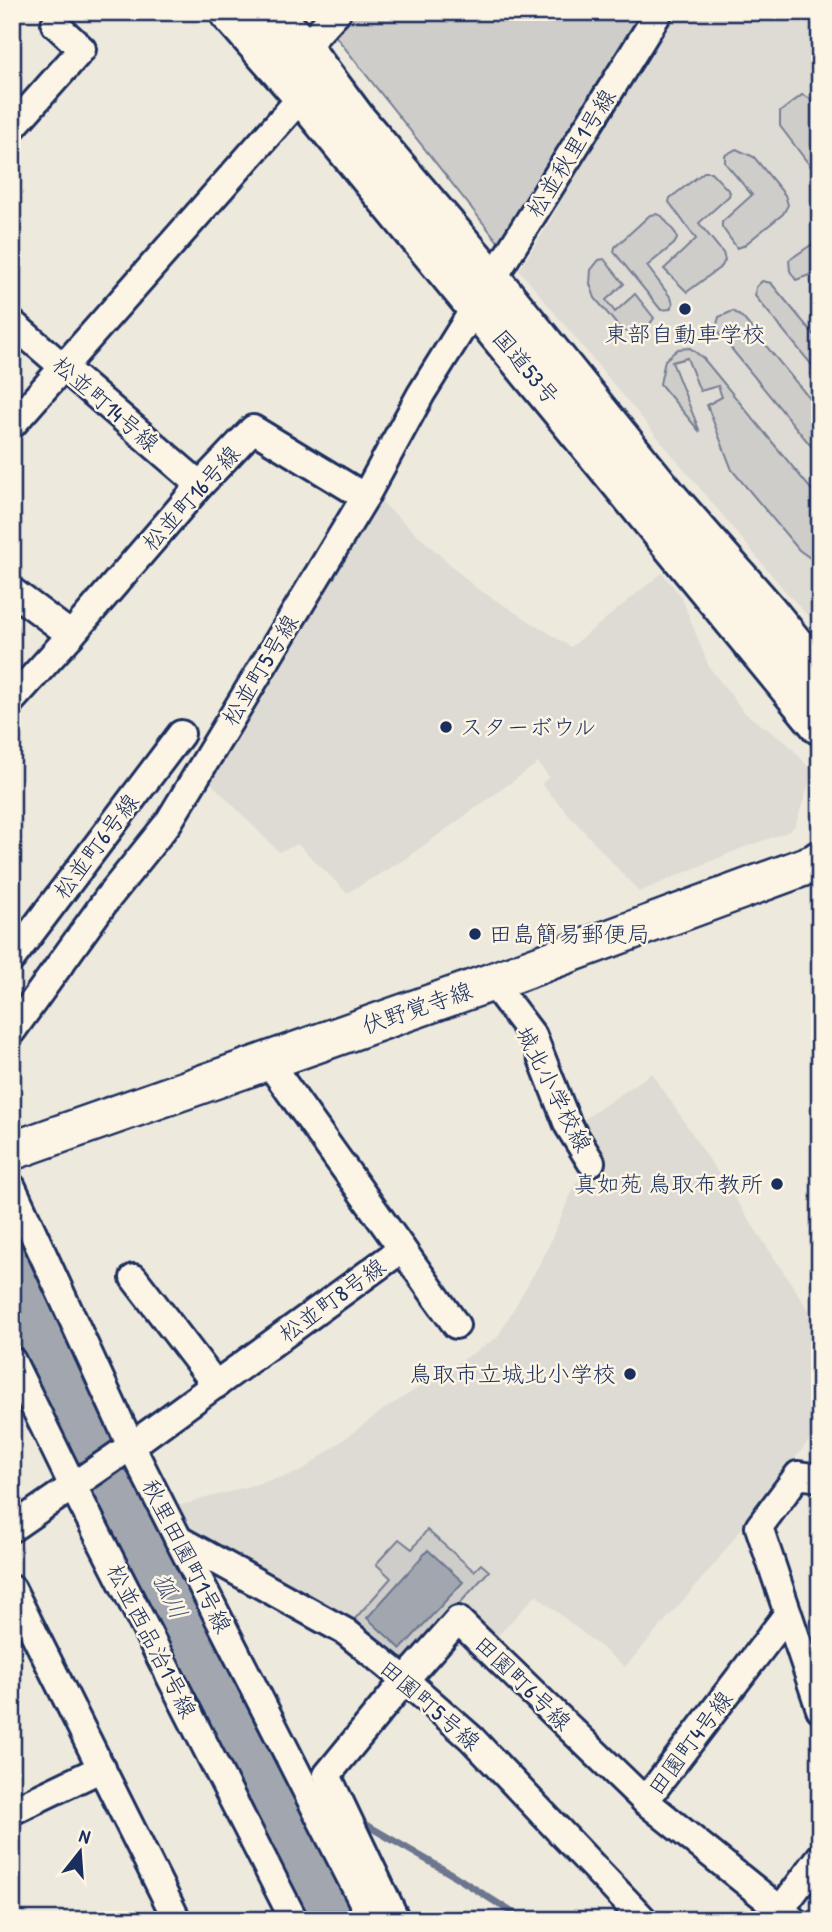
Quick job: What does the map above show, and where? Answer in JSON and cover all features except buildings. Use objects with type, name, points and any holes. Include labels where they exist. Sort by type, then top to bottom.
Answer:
[{"type":"highway","name":"国道53号","points":[[229,12],[357,121],[483,293],[820,725]]},
{"type":"highway","name":"国道53号","points":[[272,12],[302,73]]},
{"type":"highway","name":"国道53号","points":[[483,293],[669,499],[767,611],[820,677]]},
{"type":"main road","name":"伏野覚寺線","points":[[12,1151],[492,982],[820,861]]},
{"type":"street","points":[[12,425],[64,368],[302,73],[337,12]]},
{"type":"street","name":"松並秋里1号線","points":[[483,293],[659,12]]},
{"type":"street","points":[[12,128],[82,50],[55,24]]},
{"type":"street","name":"松並町5号線","points":[[12,1031],[107,899],[169,823],[483,293]]},
{"type":"street","name":"松並町14号線","points":[[12,323],[200,485]]},
{"type":"street","name":"松並町16号線","points":[[12,700],[200,485],[253,429],[365,496]]},
{"type":"street","points":[[12,591],[71,635]]},
{"type":"street","name":"松並町6号線","points":[[12,958],[181,734]]},
{"type":"street","points":[[133,796],[169,823]]},
{"type":"street","name":"城北小学校線","points":[[492,982],[533,1036],[568,1125],[592,1162]]},
{"type":"street","name":"松並町8号線","points":[[12,1528],[129,1448],[402,1249],[267,1060]]},
{"type":"street","name":"秋里田園町1号線","points":[[12,1187],[129,1448],[372,1920]]},
{"type":"street","points":[[402,1249],[456,1325]]},
{"type":"street","points":[[134,1278],[216,1385]]},
{"type":"street","name":"松並西品治1号線","points":[[12,1361],[77,1484],[294,1920]]},
{"type":"street","points":[[820,1478],[798,1475],[759,1527],[820,1709]]},
{"type":"street","name":"田園町5号線","points":[[178,1539],[346,1632],[405,1680],[471,1738],[644,1920]]},
{"type":"street","points":[[12,1589],[177,1920]]},
{"type":"street","name":"田園町4号線","points":[[787,1615],[645,1801],[787,1914]]},
{"type":"street","name":"田園町6号線","points":[[405,1680],[458,1620],[645,1801]]},
{"type":"street","points":[[396,1920],[327,1775],[405,1680]]},
{"type":"street","points":[[12,1811],[102,1768]]},
{"type":"street","points":[[787,1914],[820,1857]]},
{"type":"shaded area","points":[[345,12],[643,12],[503,248],[330,29]]},
{"type":"shaded area","name":"東部自動車学校","points":[[678,12],[820,12],[820,629],[785,591],[519,270],[548,225],[574,176]]},
{"type":"shaded area","points":[[802,95],[809,98],[820,110],[820,171],[811,167],[780,126],[780,112]]},
{"type":"shaded area","points":[[736,149],[754,157],[785,195],[788,205],[783,214],[737,248],[722,227],[722,222],[752,195],[725,163],[725,155]]},
{"type":"shaded area","points":[[704,172],[711,172],[730,192],[729,196],[699,223],[723,253],[725,260],[722,266],[687,292],[664,269],[696,239],[669,202],[670,198]]},
{"type":"shaded area","points":[[650,215],[662,216],[677,239],[647,266],[673,304],[670,309],[661,310],[614,252],[615,247]]},
{"type":"shaded area","points":[[814,243],[820,243],[820,271],[796,280],[790,271],[789,260]]},
{"type":"shaded area","points":[[604,259],[624,284],[606,300],[615,312],[635,294],[654,318],[648,327],[634,334],[621,330],[595,298],[590,284],[591,270],[599,260]]},
{"type":"shaded area","points":[[762,281],[771,283],[820,342],[820,375],[755,296],[756,287]]},
{"type":"shaded area","points":[[733,311],[743,318],[820,411],[820,457],[720,335],[716,328],[719,317]]},
{"type":"shaded area","points":[[690,348],[703,358],[820,500],[820,562],[799,550],[732,470],[707,405],[722,397],[718,386],[700,391],[687,358],[672,362],[700,432],[660,384],[665,360],[678,349]]},
{"type":"shaded area","points":[[375,496],[476,588],[571,647],[662,573],[681,596],[709,667],[745,713],[789,745],[813,772],[795,826],[788,832],[742,848],[639,892],[541,784],[549,777],[538,763],[405,859],[347,893],[298,844],[279,852],[208,780]]},
{"type":"shaded area","name":"鳥取市立城北小学校","points":[[652,1073],[820,1327],[820,1426],[713,1566],[625,1667],[536,1595],[493,1641],[460,1611],[403,1668],[190,1537],[174,1507],[300,1472],[383,1410],[497,1338],[544,1256],[576,1183],[599,1164],[580,1122]]},
{"type":"shaded area","points":[[427,1530],[474,1571],[481,1564],[489,1571],[403,1666],[353,1621],[391,1578],[376,1564],[399,1539],[412,1549]]},
{"type":"water","name":"狐川","points":[[12,1226],[128,1467],[357,1920],[308,1920],[88,1490],[12,1330]]},
{"type":"water","points":[[428,1550],[463,1582],[401,1649],[367,1618]]},
{"type":"waterway","points":[[358,1820],[524,1920]]},
{"type":"place","name":"東部自動車学校","points":[[685,309]]},
{"type":"place","name":"スターボウル","points":[[446,727]]},
{"type":"place","name":"田島簡易郵便局","points":[[475,934]]},
{"type":"place","name":"真如苑 鳥取布教所","points":[[777,1184]]},
{"type":"place","name":"鳥取市立城北小学校","points":[[630,1374]]}]
